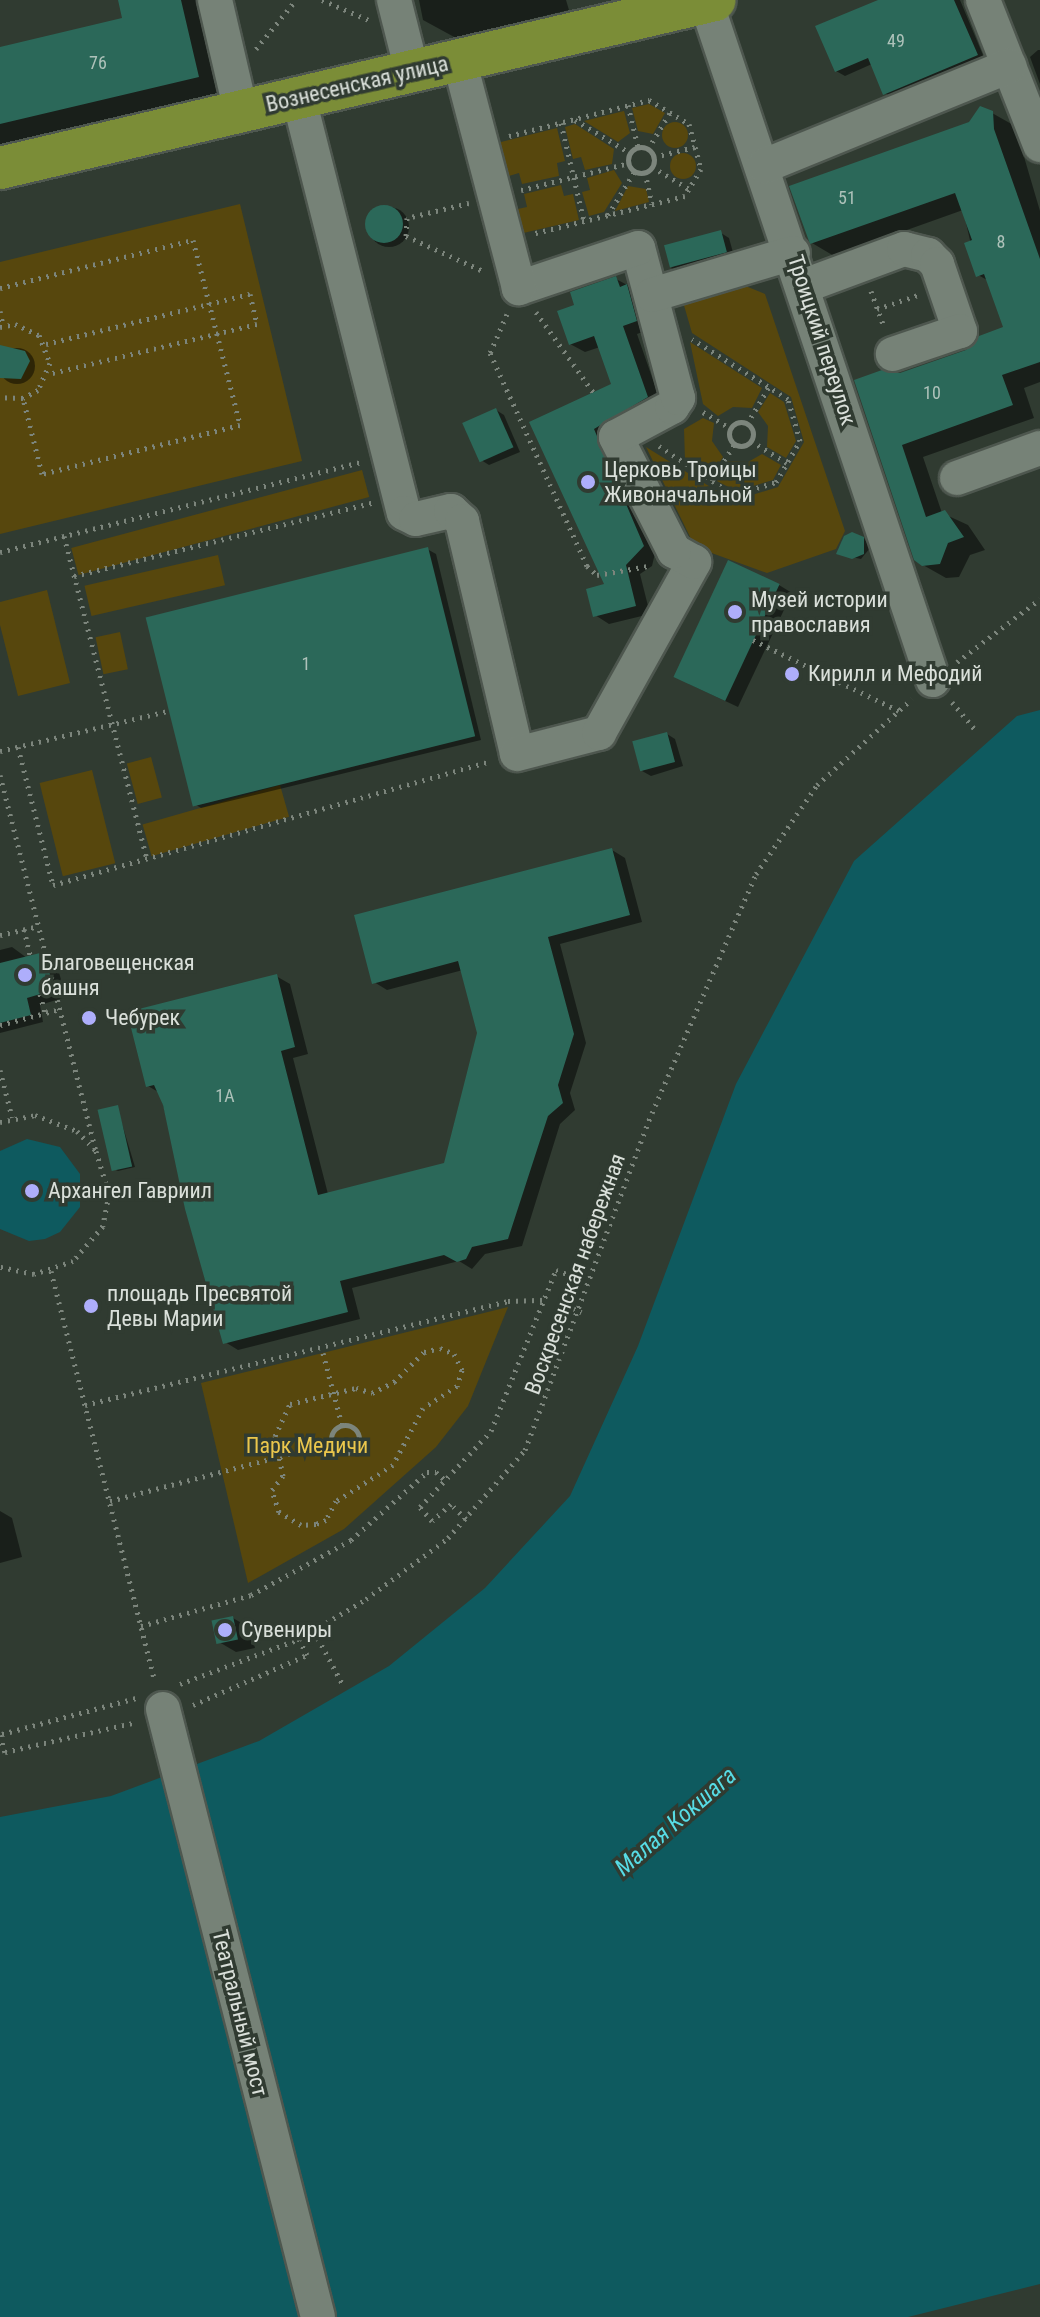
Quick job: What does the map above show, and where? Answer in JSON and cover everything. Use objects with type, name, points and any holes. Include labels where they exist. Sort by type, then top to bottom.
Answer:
[{"type":"main road","name":"Вознесенская улица","points":[[0,168],[237,94],[299,99],[407,53],[459,60],[710,1]]},
{"type":"street","points":[[215,0],[237,94]]},
{"type":"street","points":[[394,0],[407,53]]},
{"type":"street","name":"Троицкий переулок","points":[[710,1],[933,680]]},
{"type":"street","points":[[992,3],[1009,66],[1040,145]]},
{"type":"street","points":[[299,99],[400,496],[409,519],[451,511],[462,521],[517,754],[599,733],[694,562],[674,551],[616,437],[672,407],[678,398],[638,248],[519,288],[459,60]]},
{"type":"street","points":[[764,166],[1009,66]]},
{"type":"street","points":[[804,286],[862,264],[917,249],[937,264],[960,331],[893,354]]},
{"type":"street","points":[[654,306],[793,253]]},
{"type":"street","points":[[957,478],[1040,448]]},
{"type":"street","name":"Театральный мост","points":[[162,1713],[318,2317]]},
{"type":"path","points":[[237,94],[296,0]]},
{"type":"path","points":[[322,0],[407,53]]},
{"type":"path","points":[[481,143],[649,100],[689,124],[701,169],[685,196],[507,241]]},
{"type":"path","points":[[628,105],[638,147]]},
{"type":"path","points":[[648,149],[670,113]]},
{"type":"path","points":[[574,119],[630,153],[635,171],[608,215]]},
{"type":"path","points":[[561,123],[584,221]]},
{"type":"path","points":[[630,153],[638,147],[648,149],[654,157],[652,167],[645,172],[635,171]]},
{"type":"path","points":[[654,157],[695,147]]},
{"type":"path","points":[[652,167],[689,189]]},
{"type":"path","points":[[645,172],[652,204]]},
{"type":"path","points":[[0,288],[193,240],[240,425],[42,474],[23,398]]},
{"type":"path","points":[[862,264],[893,354]]},
{"type":"path","points":[[877,309],[944,286]]},
{"type":"path","points":[[519,288],[490,353],[587,566],[597,575],[639,571],[674,551]]},
{"type":"path","points":[[46,344],[250,294],[257,324],[48,374]]},
{"type":"path","points":[[631,428],[734,495],[776,482],[800,441],[788,399],[654,306]]},
{"type":"path","points":[[0,311],[2,326],[28,327],[46,344],[48,374],[38,390],[23,398],[0,397]]},
{"type":"path","points":[[751,441],[747,424],[769,387]]},
{"type":"path","points":[[712,481],[734,445],[730,428],[747,424]]},
{"type":"path","points":[[734,445],[751,441],[787,463]]},
{"type":"path","points":[[0,552],[389,455]]},
{"type":"path","points":[[74,576],[400,496]]},
{"type":"path","points":[[64,536],[147,859]]},
{"type":"path","name":"Воскресенская набережная","points":[[246,1661],[299,1639],[366,1599],[466,1519],[525,1450],[581,1312],[652,1113],[756,874],[817,785],[933,680],[1040,599]]},
{"type":"path","points":[[753,640],[899,711]]},
{"type":"path","points":[[0,751],[168,711]]},
{"type":"path","points":[[18,747],[53,885],[517,754]]},
{"type":"path","points":[[0,775],[109,1194],[103,1226],[73,1261],[51,1271],[34,1274],[0,1267]]},
{"type":"path","points":[[0,935],[38,926]]},
{"type":"path","points":[[24,929],[30,955]]},
{"type":"path","points":[[40,994],[45,1013]]},
{"type":"path","points":[[0,1025],[60,1009]]},
{"type":"path","points":[[0,1070],[12,1117]]},
{"type":"path","points":[[0,1122],[12,1117],[56,1120],[96,1151]]},
{"type":"path","points":[[466,1519],[451,1504],[432,1521],[420,1507],[491,1431],[556,1270],[575,1277],[566,1305],[581,1312]]},
{"type":"path","points":[[51,1271],[162,1713]]},
{"type":"path","points":[[85,1405],[508,1301],[546,1300]]},
{"type":"path","points":[[440,1348],[454,1354],[462,1370],[457,1386],[414,1420],[393,1465],[336,1501],[326,1520],[301,1525],[279,1512],[272,1490],[283,1476],[281,1456],[275,1436],[281,1414],[290,1404],[356,1388],[372,1393],[394,1382],[424,1352],[440,1348]]},
{"type":"path","points":[[323,1353],[342,1425]]},
{"type":"path","points":[[110,1501],[331,1443],[348,1454],[358,1447],[359,1436],[353,1427],[342,1425],[333,1432],[331,1443]]},
{"type":"path","points":[[141,1626],[251,1595],[351,1540],[427,1472],[436,1472],[446,1481]]},
{"type":"path","points":[[314,1631],[342,1683]]},
{"type":"path","points":[[86,1715],[1,1735],[5,1752],[162,1713],[307,1655],[299,1639]]},
{"type":"green space","points":[[649,104],[665,113],[653,134],[638,131],[632,108]]},
{"type":"green space","points":[[624,111],[630,133],[618,142],[584,121]]},
{"type":"green space","points":[[675,122],[684,126],[688,135],[684,144],[675,148],[666,144],[662,135],[666,126]]},
{"type":"green space","points":[[575,124],[614,149],[612,164],[585,170],[581,157],[573,159],[565,127]]},
{"type":"green space","points":[[557,128],[565,161],[557,163],[559,176],[522,184],[519,173],[505,177],[497,143]]},
{"type":"green space","points":[[683,153],[692,157],[696,166],[692,175],[683,179],[674,175],[670,166],[674,157]]},
{"type":"green space","points":[[614,170],[622,183],[604,212],[589,216],[582,192],[590,190],[587,178]]},
{"type":"green space","points":[[561,185],[564,196],[573,194],[579,220],[519,234],[513,210],[527,207],[524,194]]},
{"type":"green space","points":[[628,186],[646,189],[649,202],[615,211]]},
{"type":"green space","points":[[240,204],[302,461],[0,534],[0,262]]},
{"type":"green space","points":[[743,285],[765,294],[845,531],[836,549],[767,573],[695,547],[646,447],[733,501],[778,487],[804,442],[791,397],[692,333],[683,302]]},
{"type":"green space","points":[[690,342],[762,388],[752,408],[733,407],[718,416],[703,404]]},
{"type":"green space","points":[[770,393],[784,402],[796,441],[786,458],[767,447],[768,426],[758,412]]},
{"type":"green space","points":[[703,418],[714,423],[712,441],[723,457],[711,476],[685,460],[684,429]]},
{"type":"green space","points":[[762,454],[781,465],[773,480],[736,491],[717,481],[728,461],[748,462]]},
{"type":"green space","points":[[362,470],[369,497],[79,575],[71,548]]},
{"type":"green space","points":[[218,555],[225,585],[91,616],[85,586]]},
{"type":"green space","points":[[47,590],[70,683],[18,696],[0,625],[0,602]]},
{"type":"green space","points":[[120,632],[128,669],[103,674],[96,637]]},
{"type":"green space","points":[[151,757],[162,798],[138,804],[127,763]]},
{"type":"green space","points":[[92,770],[115,863],[63,876],[40,783]]},
{"type":"green space","points":[[280,785],[289,817],[152,856],[143,824]]},
{"type":"green space","name":"Парк Медичи","points":[[508,1307],[468,1406],[436,1447],[344,1529],[248,1583],[201,1383]]},
{"type":"water","name":"Малая Кокшага","points":[[1040,710],[1040,2284],[908,2317],[0,2317],[0,1817],[111,1796],[259,1741],[389,1666],[485,1588],[570,1496],[638,1346],[736,1084],[854,861],[1017,716]]},
{"type":"water","points":[[27,1139],[60,1147],[80,1174],[80,1207],[60,1232],[45,1239],[29,1241],[0,1229],[0,1151]]},
{"type":"building","points":[[118,0],[181,0],[199,77],[0,124],[0,47],[122,18]]},
{"type":"building","points":[[878,0],[954,0],[978,55],[883,95],[868,58],[835,72],[815,26]]},
{"type":"building","points":[[980,106],[993,111],[994,129],[1040,259],[1040,362],[1002,375],[1013,405],[902,445],[926,517],[945,510],[964,537],[948,543],[940,564],[922,566],[914,560],[854,380],[882,370],[900,373],[966,350],[979,336],[1003,327],[984,274],[976,277],[964,243],[972,240],[955,193],[810,244],[789,186],[969,122]]},
{"type":"building","points":[[384,205],[397,211],[403,224],[397,237],[384,243],[371,237],[365,224],[371,211]]},
{"type":"building","points":[[721,230],[727,252],[670,267],[664,245]]},
{"type":"building","points":[[616,276],[620,287],[627,284],[637,321],[623,326],[648,397],[594,429],[644,546],[626,565],[636,606],[593,617],[586,589],[604,584],[529,422],[611,384],[594,336],[569,345],[557,311],[574,305],[570,292]]},
{"type":"building","points":[[0,345],[25,351],[30,361],[21,379],[0,378]]},
{"type":"building","points":[[496,408],[513,447],[480,462],[462,423]]},
{"type":"building","points":[[852,532],[864,537],[864,554],[852,559],[836,554],[844,536]]},
{"type":"building","points":[[428,547],[475,736],[193,807],[146,617]]},
{"type":"building","name":"Музей истории православия","points":[[728,560],[780,584],[725,701],[673,677]]},
{"type":"building","points":[[667,732],[675,762],[640,771],[632,741]]},
{"type":"building","points":[[612,848],[630,915],[548,937],[574,1034],[558,1085],[563,1103],[548,1116],[508,1239],[472,1247],[466,1259],[457,1262],[444,1255],[340,1281],[348,1312],[223,1344],[185,1209],[163,1105],[154,1085],[146,1087],[127,1012],[277,974],[295,1047],[281,1051],[318,1195],[444,1163],[477,1033],[458,961],[372,984],[354,915]]},
{"type":"building","name":"Благовещенская башня","points":[[44,952],[54,990],[27,998],[31,1015],[0,1023],[0,963]]},
{"type":"building","points":[[118,1105],[132,1166],[112,1171],[98,1110]]},
{"type":"building","name":"Сувениры","points":[[233,1616],[238,1639],[216,1644],[211,1621]]},
{"type":"place","name":"Церковь Троицы Живоначальной","points":[[588,482]]},
{"type":"place","name":"Музей истории православия","points":[[735,612]]},
{"type":"place","name":"Кирилл и Мефодий","points":[[792,674]]},
{"type":"place","name":"Благовещенская башня","points":[[25,975]]},
{"type":"place","name":"Чебурек","points":[[89,1018]]},
{"type":"place","name":"Архангел Гавриил","points":[[32,1191]]},
{"type":"place","name":"площадь Пресвятой Девы Марии","points":[[91,1306]]},
{"type":"place","name":"Сувениры","points":[[225,1630]]}]
